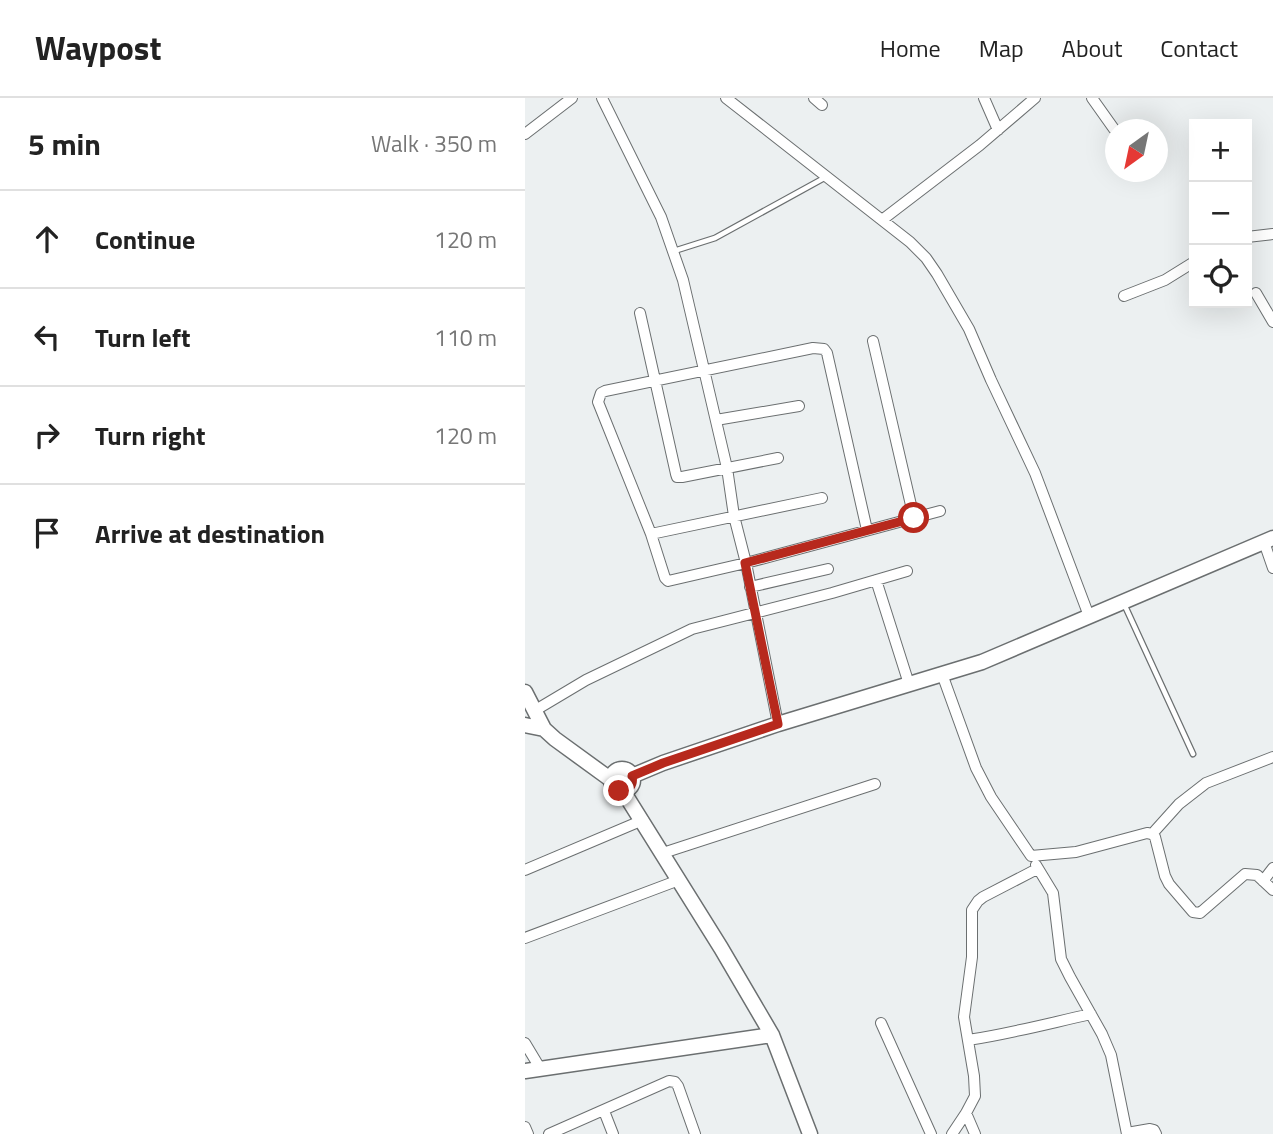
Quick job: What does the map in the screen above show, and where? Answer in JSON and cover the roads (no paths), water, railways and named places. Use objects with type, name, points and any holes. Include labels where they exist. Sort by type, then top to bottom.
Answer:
[{"type":"street","points":[[525,134],[572,98]]},
{"type":"street","points":[[602,98],[661,217],[683,280],[727,468],[734,516],[778,724]]},
{"type":"street","points":[[726,98],[910,242],[926,258],[969,329],[1035,473],[1089,616]]},
{"type":"street","points":[[983,98],[998,130]]},
{"type":"street","points":[[882,220],[1035,98]]},
{"type":"street","points":[[1092,98],[1107,119]]},
{"type":"street","points":[[1252,236],[1273,234]]},
{"type":"street","points":[[1124,296],[1165,280],[1189,265]]},
{"type":"street","points":[[1256,293],[1273,322]]},
{"type":"street","points":[[639,313],[677,477],[778,458]]},
{"type":"street","points":[[873,341],[914,518]]},
{"type":"street","points":[[867,530],[824,349],[813,348],[704,369],[601,393],[598,401],[651,534],[665,578],[669,581],[940,512]]},
{"type":"street","points":[[716,421],[799,405]]},
{"type":"street","points":[[651,534],[822,498]]},
{"type":"street","points":[[632,776],[778,724],[982,662],[1268,540],[1273,568]]},
{"type":"street","points":[[750,587],[828,569]]},
{"type":"street","points":[[534,711],[586,680],[692,629],[907,571]]},
{"type":"street","points":[[876,580],[909,684]]},
{"type":"street","points":[[942,674],[976,768],[991,797],[1053,893],[1061,959],[1111,1055],[1127,1134],[1150,1129],[1156,1134]]},
{"type":"street","points":[[525,692],[544,729],[610,779],[613,786],[623,791],[643,820],[772,1035],[810,1134]]},
{"type":"street","points":[[525,724],[544,729]]},
{"type":"street","points":[[1152,834],[1179,804],[1206,783],[1273,757]]},
{"type":"street","points":[[610,779],[613,772],[627,770],[632,776],[631,785],[623,791]]},
{"type":"street","points":[[663,853],[875,784]]},
{"type":"street","points":[[525,870],[643,820]]},
{"type":"street","points":[[1031,856],[1076,852],[1147,833],[1155,837],[1169,884],[1193,912],[1200,913],[1245,874],[1257,875],[1273,890]]},
{"type":"street","points":[[1263,881],[1273,868]]},
{"type":"street","points":[[952,1134],[975,1096],[964,1017],[972,957],[972,910],[983,897],[1037,869]]},
{"type":"street","points":[[525,938],[679,880]]},
{"type":"street","points":[[968,1040],[1091,1014]]},
{"type":"street","points":[[881,1023],[932,1134]]},
{"type":"street","points":[[525,1043],[532,1069],[772,1035]]},
{"type":"street","points":[[549,1134],[562,1132],[669,1081],[678,1086],[695,1134]]},
{"type":"street","points":[[604,1111],[613,1134]]},
{"type":"street","points":[[966,1113],[975,1134]]},
{"type":"street","points":[[525,1128],[528,1134]]},
{"type":"lane","points":[[673,251],[715,238],[827,177]]},
{"type":"lane","points":[[1123,601],[1193,754]]}]
